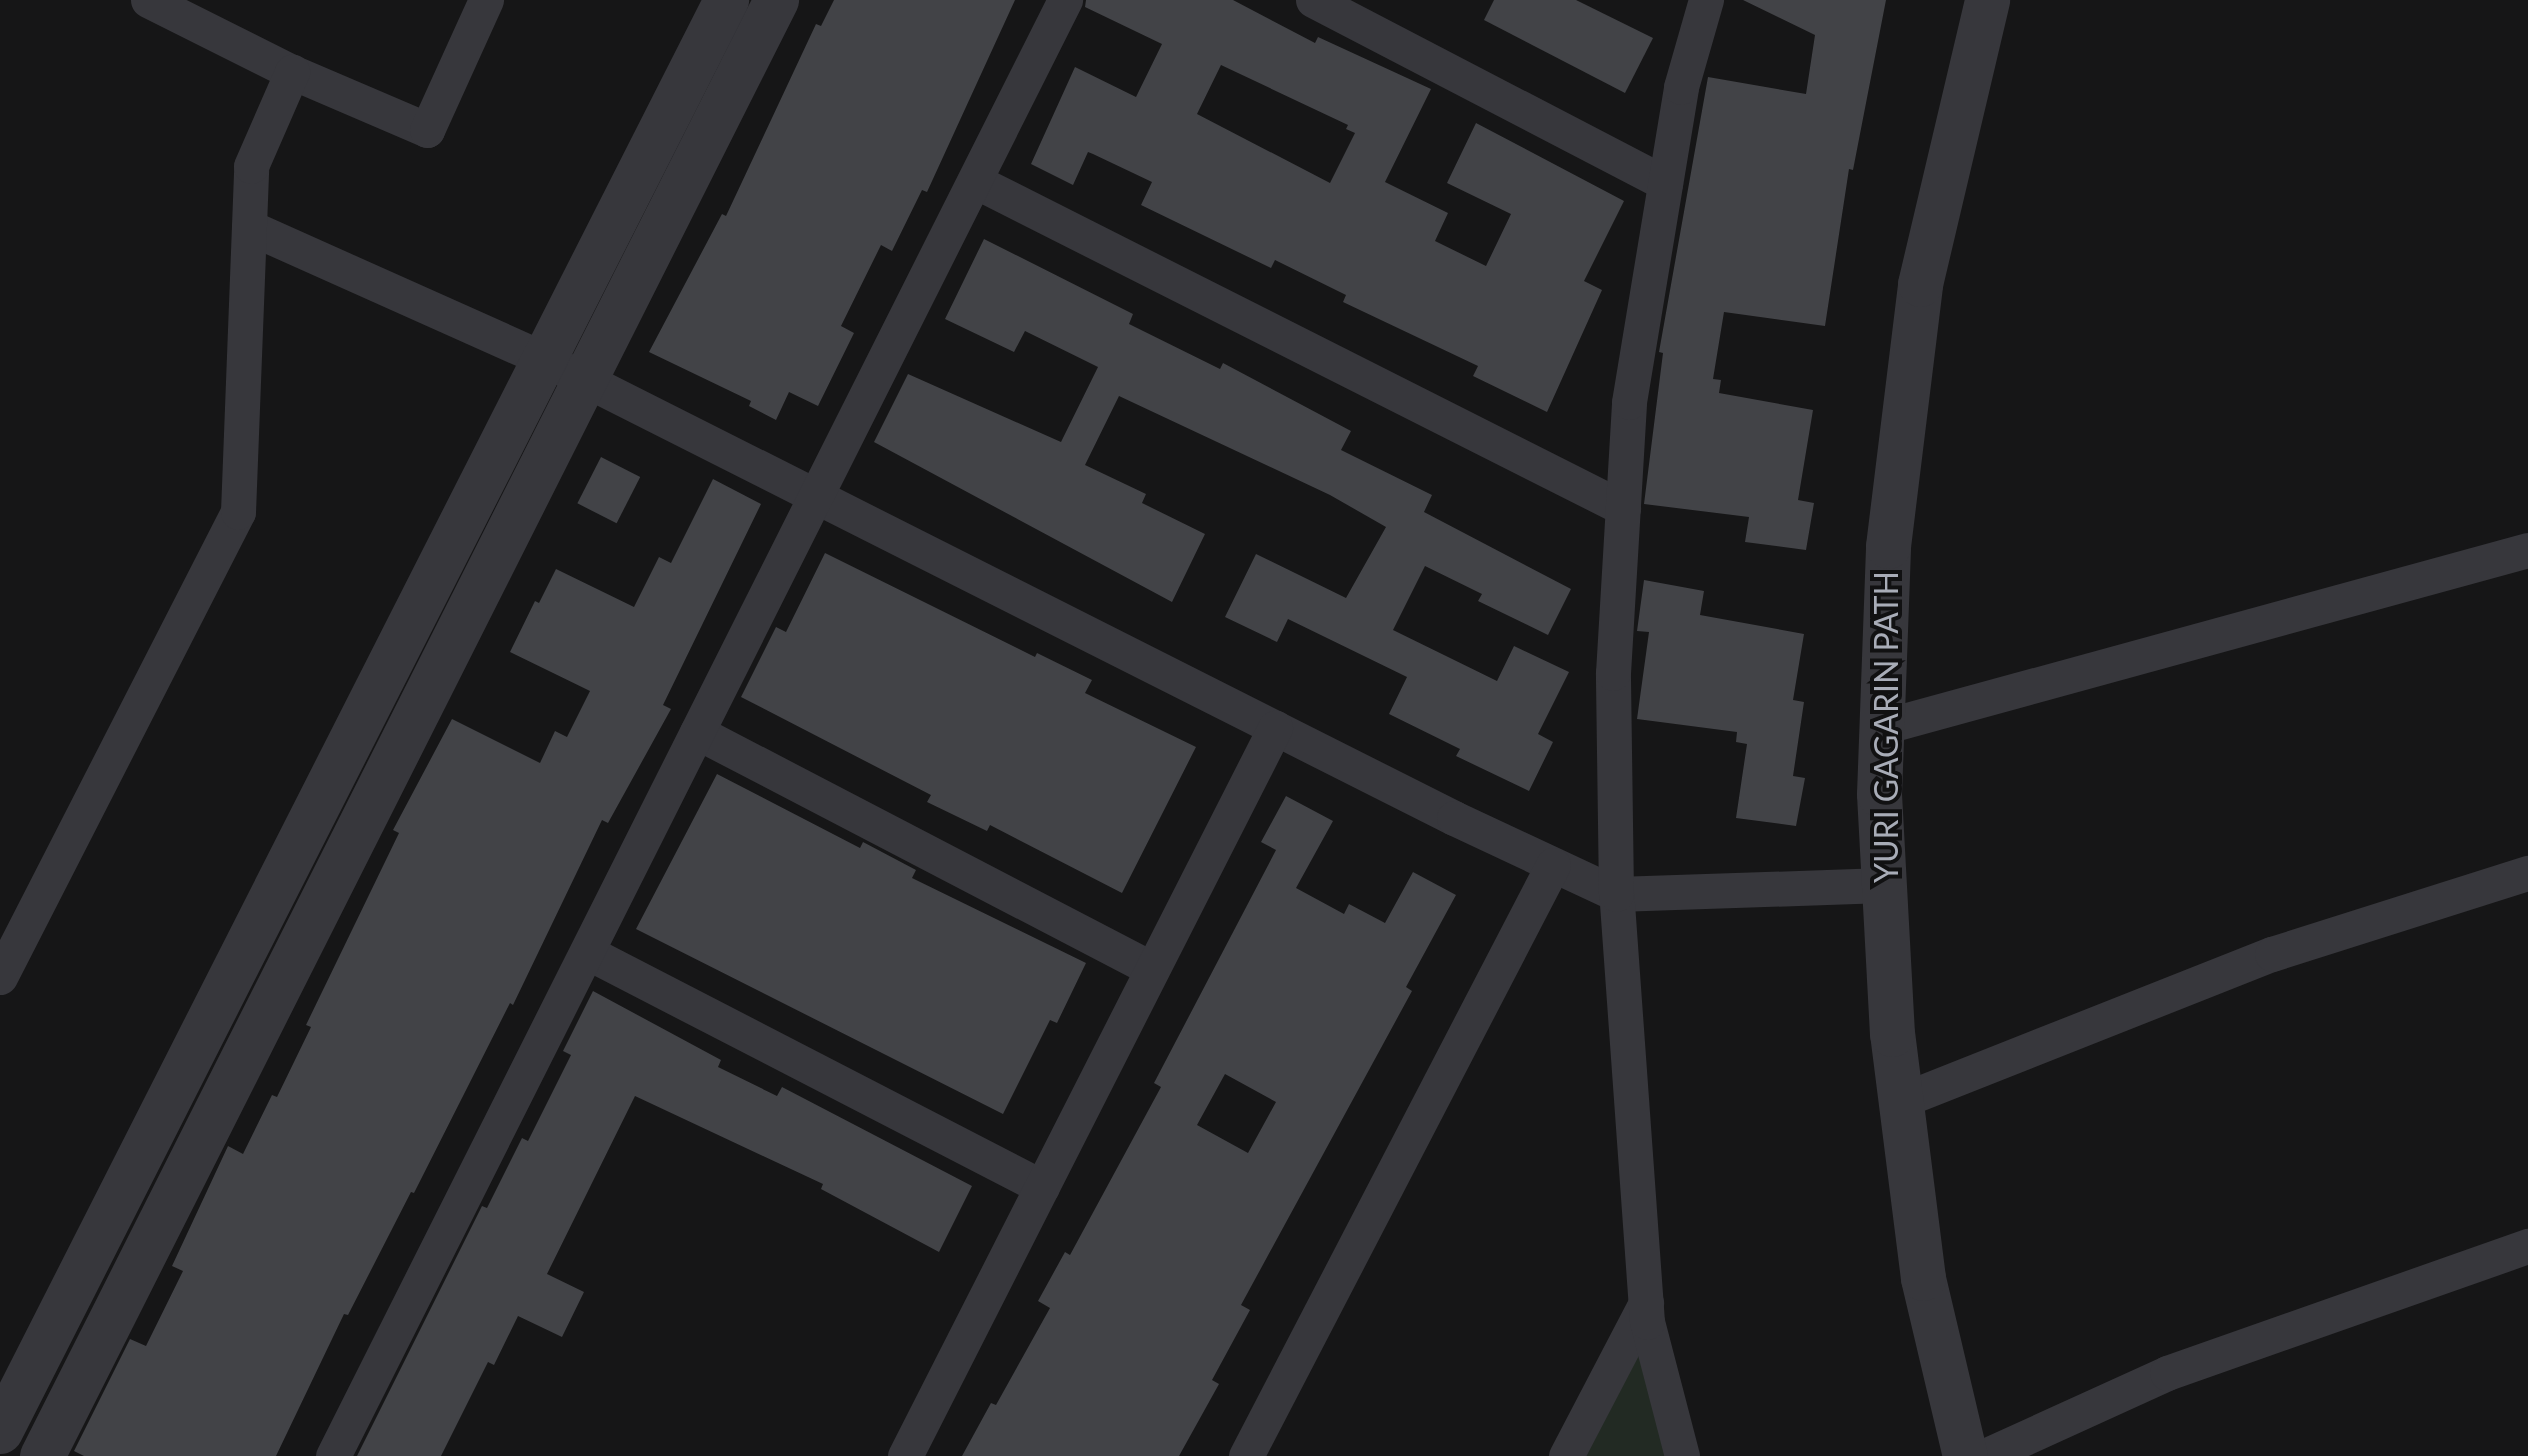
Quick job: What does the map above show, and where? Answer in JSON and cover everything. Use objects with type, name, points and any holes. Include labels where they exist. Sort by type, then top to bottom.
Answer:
[{"type":"street","points":[[148,0],[292,72],[427,130],[486,0]]},
{"type":"street","points":[[0,1431],[726,0]]},
{"type":"street","points":[[42,1456],[776,0]]},
{"type":"street","points":[[333,1456],[1066,0]]},
{"type":"street","points":[[1313,0],[1665,183]]},
{"type":"street","points":[[1682,1456],[1646,1303],[1616,894],[1613,673],[1629,402],[1681,87],[1706,0]]},
{"type":"street","name":"YURI GAGARIN PATH","points":[[1965,1456],[1922,1278],[1900,1102],[1879,794],[1888,546],[1920,284],[1987,0]]},
{"type":"street","points":[[0,977],[238,512],[251,166],[292,72]]},
{"type":"street","points":[[975,181],[1623,508]]},
{"type":"street","points":[[249,228],[544,358],[1275,728],[1616,894],[1884,884]]},
{"type":"street","points":[[1882,727],[2528,550]]},
{"type":"street","points":[[906,1456],[1275,728]]},
{"type":"street","points":[[698,732],[1152,969]]},
{"type":"street","points":[[1246,1456],[1553,865]]},
{"type":"street","points":[[1900,1102],[2272,954],[2528,874]]},
{"type":"street","points":[[587,952],[1042,1187]]},
{"type":"street","points":[[1984,1456],[2167,1373],[2528,1246]]},
{"type":"street","points":[[1566,1456],[1646,1303]]},
{"type":"shaded area","points":[[1647,1322],[1673,1456],[1583,1456]]},
{"type":"building","points":[[834,0],[1015,0],[927,192],[922,190],[892,251],[881,245],[841,326],[854,333],[818,406],[789,392],[776,420],[749,406],[751,401],[649,352],[722,214],[726,216],[816,24],[821,26]]},
{"type":"building","points":[[1086,0],[1233,0],[1315,43],[1318,37],[1431,89],[1385,182],[1448,213],[1435,241],[1486,266],[1511,214],[1447,183],[1476,123],[1624,201],[1584,281],[1602,290],[1547,412],[1473,376],[1478,366],[1343,302],[1346,295],[1275,260],[1271,268],[1141,205],[1152,182],[1088,152],[1073,185],[1031,164],[1075,67],[1136,97],[1162,44],[1085,7]],"holes":[[[1221,65],[1348,125],[1346,129],[1355,133],[1330,183],[1197,114]]]},
{"type":"building","points":[[1494,0],[1576,0],[1653,38],[1625,93],[1484,20]]},
{"type":"building","points":[[1743,0],[1886,0],[1853,170],[1849,169],[1825,326],[1724,312],[1713,379],[1721,380],[1719,393],[1813,410],[1798,500],[1814,503],[1806,550],[1745,542],[1749,517],[1644,504],[1663,353],[1659,352],[1708,77],[1806,94],[1815,35]]},
{"type":"building","points":[[984,239],[1133,314],[1129,324],[1220,369],[1223,363],[1351,431],[1341,450],[1432,495],[1424,512],[1571,589],[1548,635],[1478,601],[1482,594],[1425,566],[1393,630],[1497,681],[1514,646],[1569,672],[1538,734],[1553,742],[1529,791],[1456,756],[1460,749],[1389,714],[1407,677],[1288,619],[1277,642],[1225,617],[1256,554],[1346,598],[1386,527],[1330,495],[1119,396],[1085,465],[1146,494],[1142,503],[1205,534],[1172,602],[874,442],[908,374],[1061,442],[1098,367],[1025,331],[1014,352],[945,319]]},
{"type":"building","points":[[601,457],[640,477],[617,523],[577,503]]},
{"type":"building","points":[[713,479],[761,504],[663,705],[671,709],[608,823],[602,820],[513,1005],[510,1003],[348,1315],[344,1314],[276,1456],[84,1456],[74,1451],[130,1339],[146,1346],[183,1271],[172,1266],[228,1146],[243,1154],[272,1095],[277,1097],[311,1027],[306,1025],[399,833],[393,830],[452,719],[540,763],[555,731],[567,737],[590,691],[510,652],[535,601],[539,603],[556,569],[634,607],[659,557],[671,563]]},
{"type":"building","points":[[825,553],[1035,657],[1037,653],[1092,680],[1085,693],[1196,747],[1122,893],[990,825],[987,831],[927,802],[931,795],[741,697],[776,627],[786,632]]},
{"type":"building","points":[[1644,580],[1704,591],[1700,615],[1804,634],[1793,700],[1804,702],[1793,776],[1805,778],[1796,826],[1736,818],[1747,744],[1736,742],[1737,732],[1637,719],[1649,632],[1637,631]]},
{"type":"building","points":[[717,774],[860,848],[863,842],[916,870],[912,878],[1086,963],[1057,1023],[1050,1020],[1003,1114],[636,929]]},
{"type":"building","points":[[1286,796],[1333,821],[1296,888],[1344,914],[1349,904],[1385,923],[1413,872],[1456,895],[1406,987],[1412,991],[1241,1305],[1250,1310],[1212,1380],[1219,1384],[1179,1456],[962,1456],[991,1403],[996,1405],[1050,1308],[1038,1301],[1065,1252],[1070,1255],[1161,1087],[1154,1083],[1276,850],[1261,842]],"holes":[[[1225,1074],[1276,1102],[1248,1153],[1197,1125]]]},
{"type":"building","points":[[593,991],[721,1060],[718,1067],[777,1096],[782,1087],[972,1186],[939,1252],[821,1189],[823,1184],[635,1096],[547,1274],[584,1292],[562,1337],[518,1316],[494,1365],[488,1362],[441,1456],[357,1456],[482,1206],[487,1208],[522,1138],[528,1141],[571,1055],[563,1051]]}]
